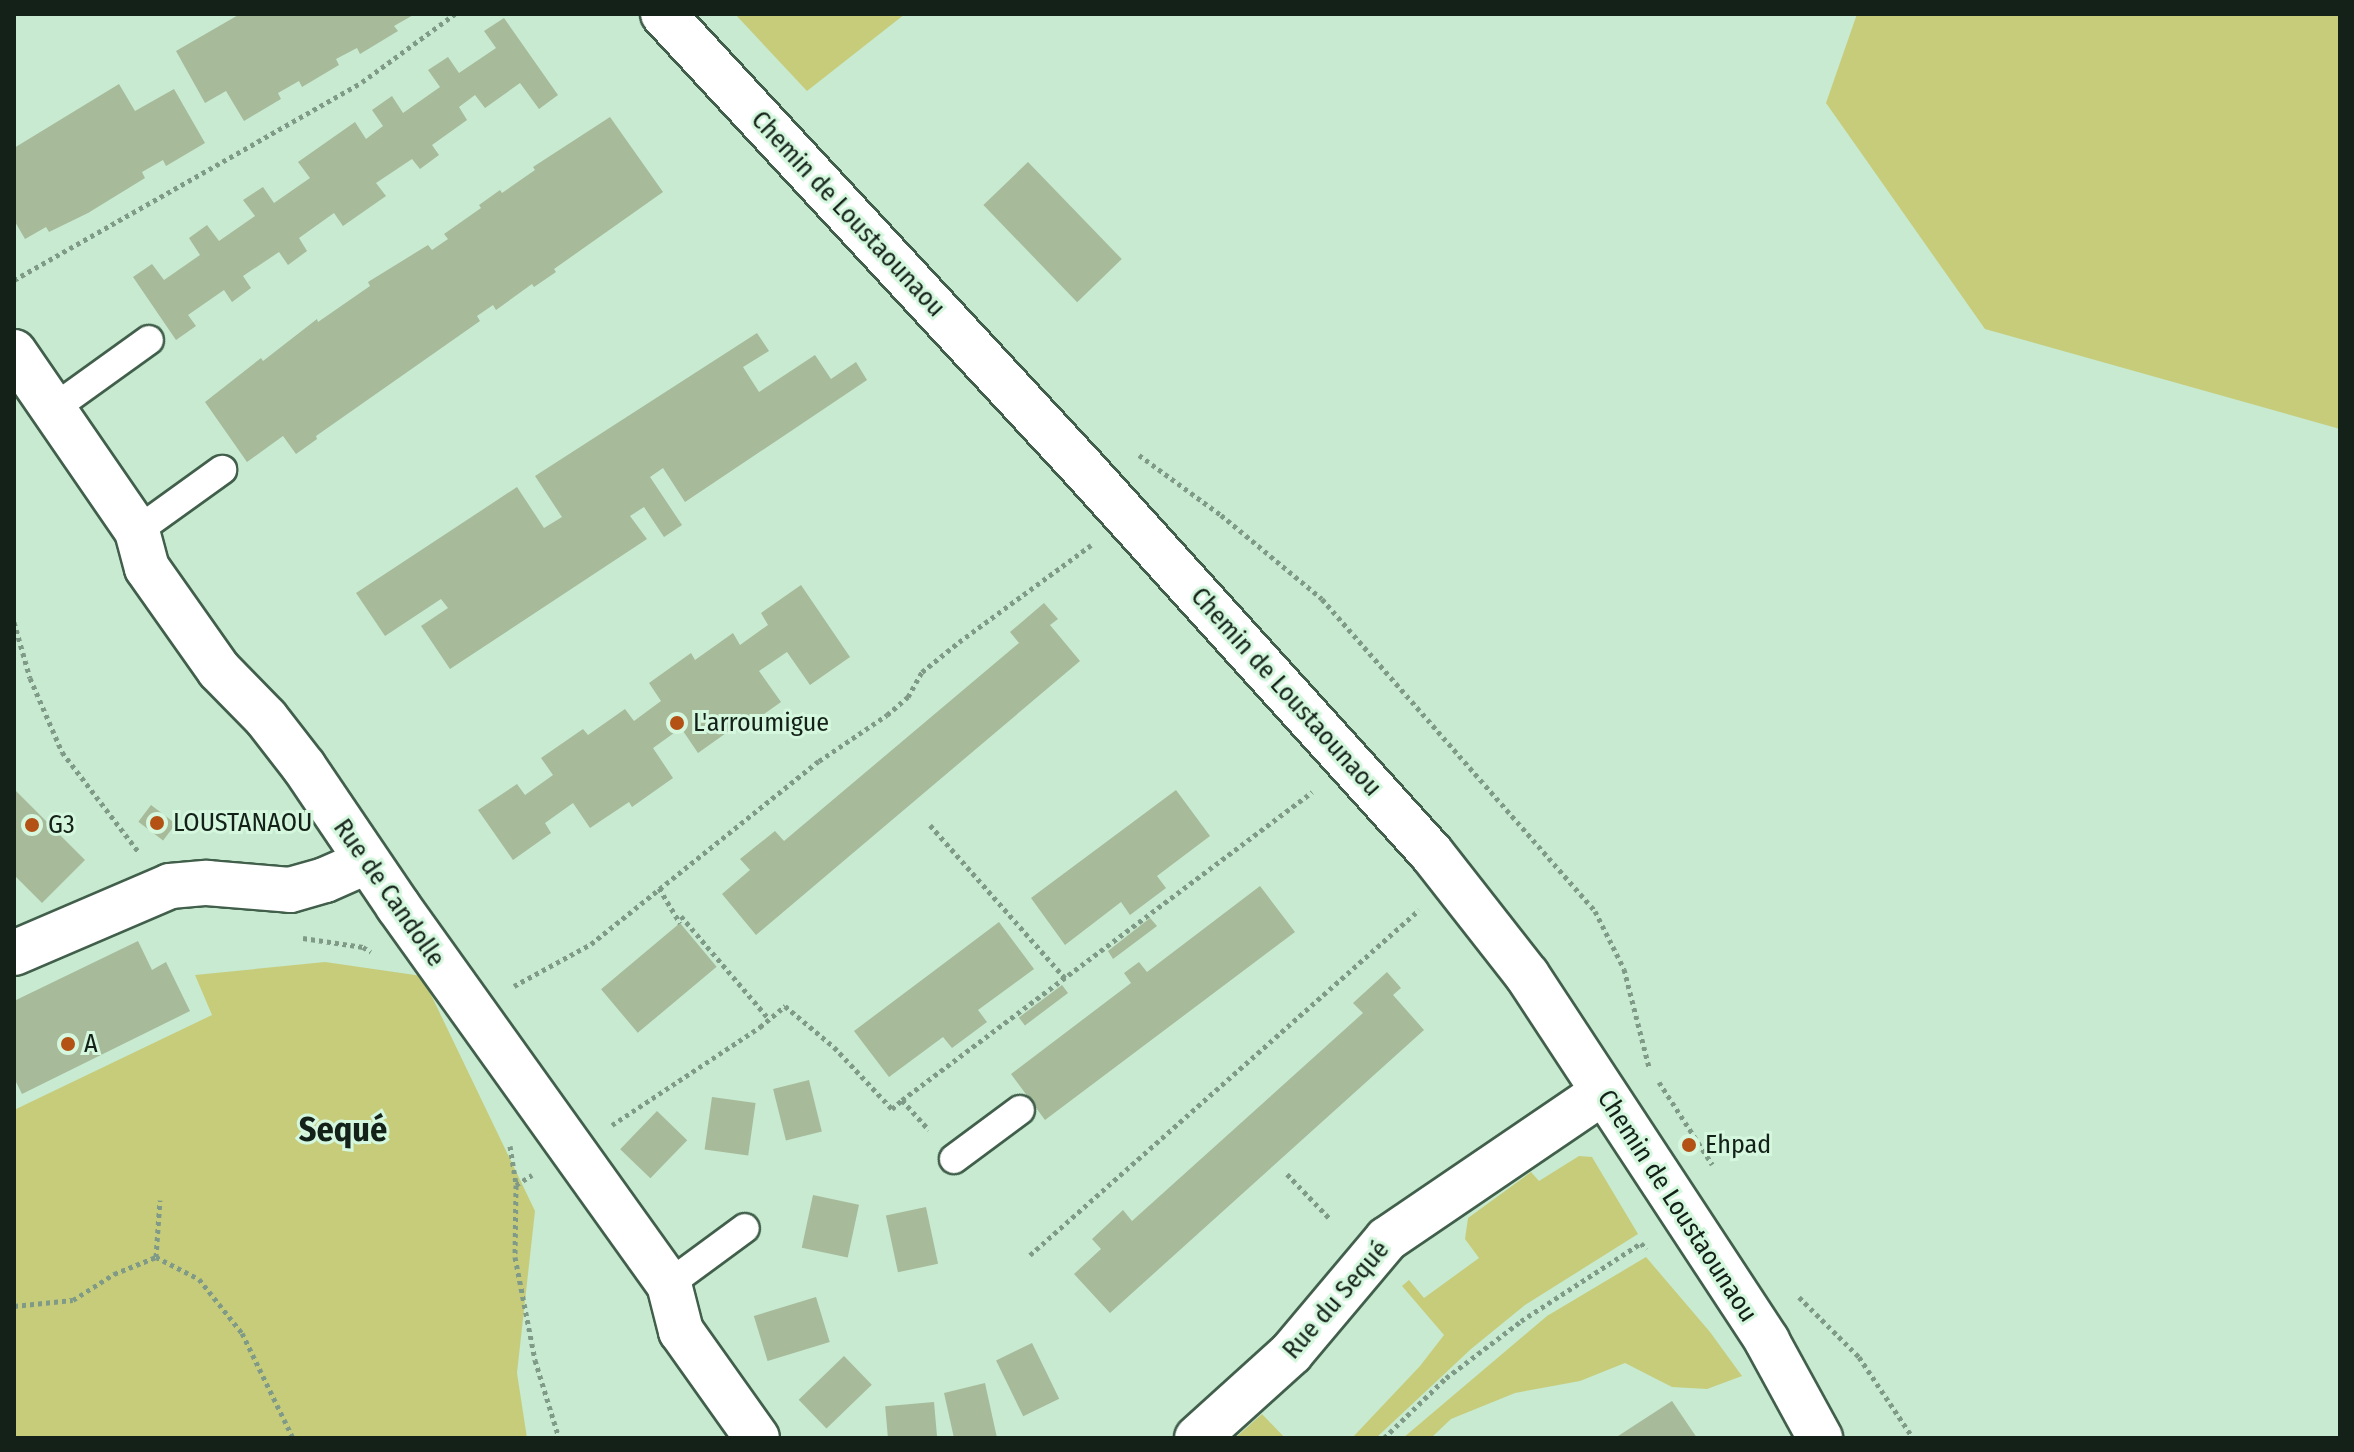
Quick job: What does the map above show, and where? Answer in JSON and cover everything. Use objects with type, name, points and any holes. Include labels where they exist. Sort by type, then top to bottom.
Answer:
[{"type":"street","name":"Chemin de Loustaounaou","points":[[663,14],[1072,457],[1432,854],[1527,975],[1767,1341],[1820,1438]]},
{"type":"street","name":"Rue de Candolle","points":[[14,352],[137,531],[147,568],[156,581],[219,670],[266,718],[304,767],[366,862],[669,1284],[681,1331],[757,1438]]},
{"type":"street","points":[[18,945],[170,886],[207,883],[290,890],[325,880],[366,862]]},
{"type":"street","name":"Rue du Sequé","points":[[1197,1438],[1291,1353],[1387,1239],[1602,1093]]},
{"type":"lane","points":[[53,409],[149,340]]},
{"type":"lane","points":[[137,531],[222,470]]},
{"type":"lane","points":[[954,1159],[1020,1110]]},
{"type":"lane","points":[[669,1284],[745,1228]]},
{"type":"path","points":[[14,280],[362,82],[455,14]]},
{"type":"path","points":[[1127,446],[1221,515],[1322,599],[1595,911],[1624,969],[1647,1065],[1698,1140]]},
{"type":"path","points":[[471,1010],[591,944],[819,761],[887,715],[908,697],[922,672],[1083,550]]},
{"type":"path","points":[[14,622],[30,678],[62,752],[103,808],[170,886]]},
{"type":"path","points":[[516,1185],[574,1150],[785,1006],[834,1047],[892,1109],[1315,790]]},
{"type":"path","points":[[930,825],[1065,978]]},
{"type":"path","points":[[659,888],[680,919],[769,1019]]},
{"type":"path","points":[[1030,1255],[1420,909]]},
{"type":"path","points":[[297,938],[363,947],[375,954]]},
{"type":"path","points":[[902,1100],[954,1159]]},
{"type":"path","points":[[509,1145],[516,1185],[515,1257],[535,1360],[559,1438]]},
{"type":"path","points":[[1287,1174],[1330,1219]]},
{"type":"path","points":[[156,1257],[160,1200]]},
{"type":"path","points":[[1384,1438],[1446,1378],[1521,1321],[1641,1243],[1649,1254]]},
{"type":"path","points":[[14,1306],[73,1300],[114,1274],[156,1257],[199,1279],[242,1333],[293,1438]]},
{"type":"path","points":[[1793,1291],[1859,1357],[1913,1438]]},
{"type":"green space","points":[[735,14],[905,14],[807,91]]},
{"type":"green space","points":[[1857,14],[2340,14],[2340,429],[1985,329],[1826,103]]},
{"type":"green space","points":[[325,962],[422,976],[535,1211],[517,1373],[527,1438],[14,1438],[14,1110],[212,1015],[195,975]]},
{"type":"green space","points":[[1579,1156],[1592,1157],[1638,1234],[1525,1305],[1471,1349],[1376,1438],[1352,1438],[1420,1366],[1444,1335],[1402,1286],[1409,1280],[1424,1298],[1479,1258],[1465,1239],[1468,1218],[1531,1172],[1539,1181]]},
{"type":"green space","points":[[1646,1257],[1710,1332],[1742,1376],[1707,1389],[1672,1387],[1625,1363],[1580,1381],[1515,1393],[1451,1419],[1431,1438],[1403,1438],[1547,1316]]},
{"type":"green space","points":[[1262,1414],[1285,1438],[1235,1438]]},
{"type":"building","points":[[240,14],[415,14],[394,26],[398,31],[360,54],[357,48],[336,59],[339,65],[302,87],[299,81],[278,93],[281,99],[244,121],[226,91],[205,103],[176,51]]},
{"type":"building","points":[[504,18],[558,95],[539,109],[520,83],[485,108],[475,95],[459,107],[467,120],[432,145],[439,155],[420,169],[412,159],[376,183],[386,196],[343,226],[334,213],[299,238],[307,251],[288,265],[279,252],[243,276],[251,288],[232,302],[224,290],[188,315],[196,326],[176,340],[133,277],[152,264],[164,280],[200,255],[189,238],[207,225],[219,241],[255,216],[243,200],[263,187],[274,203],[310,178],[298,162],[355,122],[366,139],[383,126],[372,110],[392,96],[403,113],[440,87],[428,70],[448,57],[459,73],[496,48],[484,31]]},
{"type":"building","points":[[119,84],[135,111],[174,89],[205,143],[166,166],[163,160],[142,172],[145,178],[88,213],[49,232],[46,227],[25,239],[14,220],[14,148]]},
{"type":"building","points":[[610,117],[663,192],[554,269],[556,272],[534,287],[532,284],[496,310],[493,305],[477,316],[480,321],[316,436],[317,439],[296,454],[283,436],[247,462],[205,402],[261,358],[263,361],[317,319],[318,322],[370,286],[368,282],[428,245],[432,250],[448,239],[444,234],[481,208],[479,205],[500,190],[502,193],[535,170],[533,167]]},
{"type":"building","points":[[1028,162],[1122,259],[1077,302],[983,205]]},
{"type":"building","points":[[757,333],[769,351],[743,367],[759,392],[815,355],[831,379],[856,362],[867,380],[685,502],[663,468],[650,477],[682,525],[664,537],[644,507],[630,516],[647,539],[450,669],[421,626],[448,608],[441,599],[385,636],[356,593],[517,487],[544,528],[562,517],[535,476]]},
{"type":"building","name":"L'arroumigue","points":[[801,585],[850,657],[810,685],[787,652],[759,671],[781,702],[740,731],[736,726],[698,753],[681,728],[653,748],[673,778],[632,807],[629,802],[590,828],[573,803],[545,823],[551,833],[513,860],[478,810],[517,784],[525,795],[553,775],[541,758],[583,729],[588,735],[625,709],[634,721],[661,701],[649,683],[691,653],[695,660],[733,633],[740,645],[768,625],[761,613]]},
{"type":"building","points":[[1044,603],[1058,619],[1050,625],[1080,661],[756,935],[722,894],[750,870],[740,859],[775,831],[784,841],[1019,643],[1010,632]]},
{"type":"building","name":"G3","points":[[14,789],[85,860],[42,903],[14,875]]},
{"type":"building","points":[[1176,790],[1210,836],[1157,876],[1166,888],[1130,915],[1121,902],[1065,945],[1031,898]]},
{"type":"building","name":"LOUSTANAOU","points":[[151,805],[176,824],[163,840],[138,822]]},
{"type":"building","points":[[1260,886],[1295,932],[1045,1120],[1011,1074],[1131,983],[1124,973],[1139,962],[1147,972]]},
{"type":"building","points":[[1150,918],[1157,926],[1113,959],[1108,951]]},
{"type":"building","points":[[999,922],[1034,969],[978,1010],[987,1022],[952,1048],[943,1037],[889,1077],[854,1031]]},
{"type":"building","points":[[680,923],[717,967],[638,1033],[601,989]]},
{"type":"building","name":"A","points":[[138,941],[152,970],[166,962],[190,1011],[22,1094],[14,1078],[14,1001]]},
{"type":"building","points":[[1387,972],[1401,988],[1393,995],[1424,1030],[1110,1313],[1074,1274],[1101,1249],[1092,1239],[1123,1210],[1132,1221],[1363,1013],[1353,1003]]},
{"type":"building","points":[[1062,985],[1068,993],[1025,1025],[1019,1017]]},
{"type":"building","points":[[809,1080],[822,1131],[786,1140],[773,1089]]},
{"type":"building","points":[[712,1097],[756,1103],[748,1156],[705,1149]]},
{"type":"building","points":[[657,1111],[687,1140],[650,1178],[620,1149]]},
{"type":"building","points":[[813,1195],[859,1205],[848,1258],[802,1248]]},
{"type":"building","points":[[926,1207],[938,1264],[898,1272],[886,1216]]},
{"type":"building","points":[[816,1297],[830,1342],[768,1361],[754,1316]]},
{"type":"building","points":[[1032,1343],[1059,1399],[1023,1416],[996,1361]]},
{"type":"building","points":[[844,1356],[872,1385],[826,1429],[799,1400]]},
{"type":"building","points":[[985,1383],[997,1438],[954,1438],[944,1393]]},
{"type":"building","points":[[1672,1401],[1697,1438],[1615,1438]]},
{"type":"building","points":[[934,1402],[937,1438],[888,1438],[885,1406]]},
{"type":"place","name":"L'arroumigue","points":[[677,723]]},
{"type":"place","name":"LOUSTANAOU","points":[[157,823]]},
{"type":"place","name":"G3","points":[[32,825]]},
{"type":"place","name":"A","points":[[68,1044]]},
{"type":"place","name":"Ehpad","points":[[1689,1145]]},
{"type":"district","name":"Sequé","points":[[343,1130]]}]
